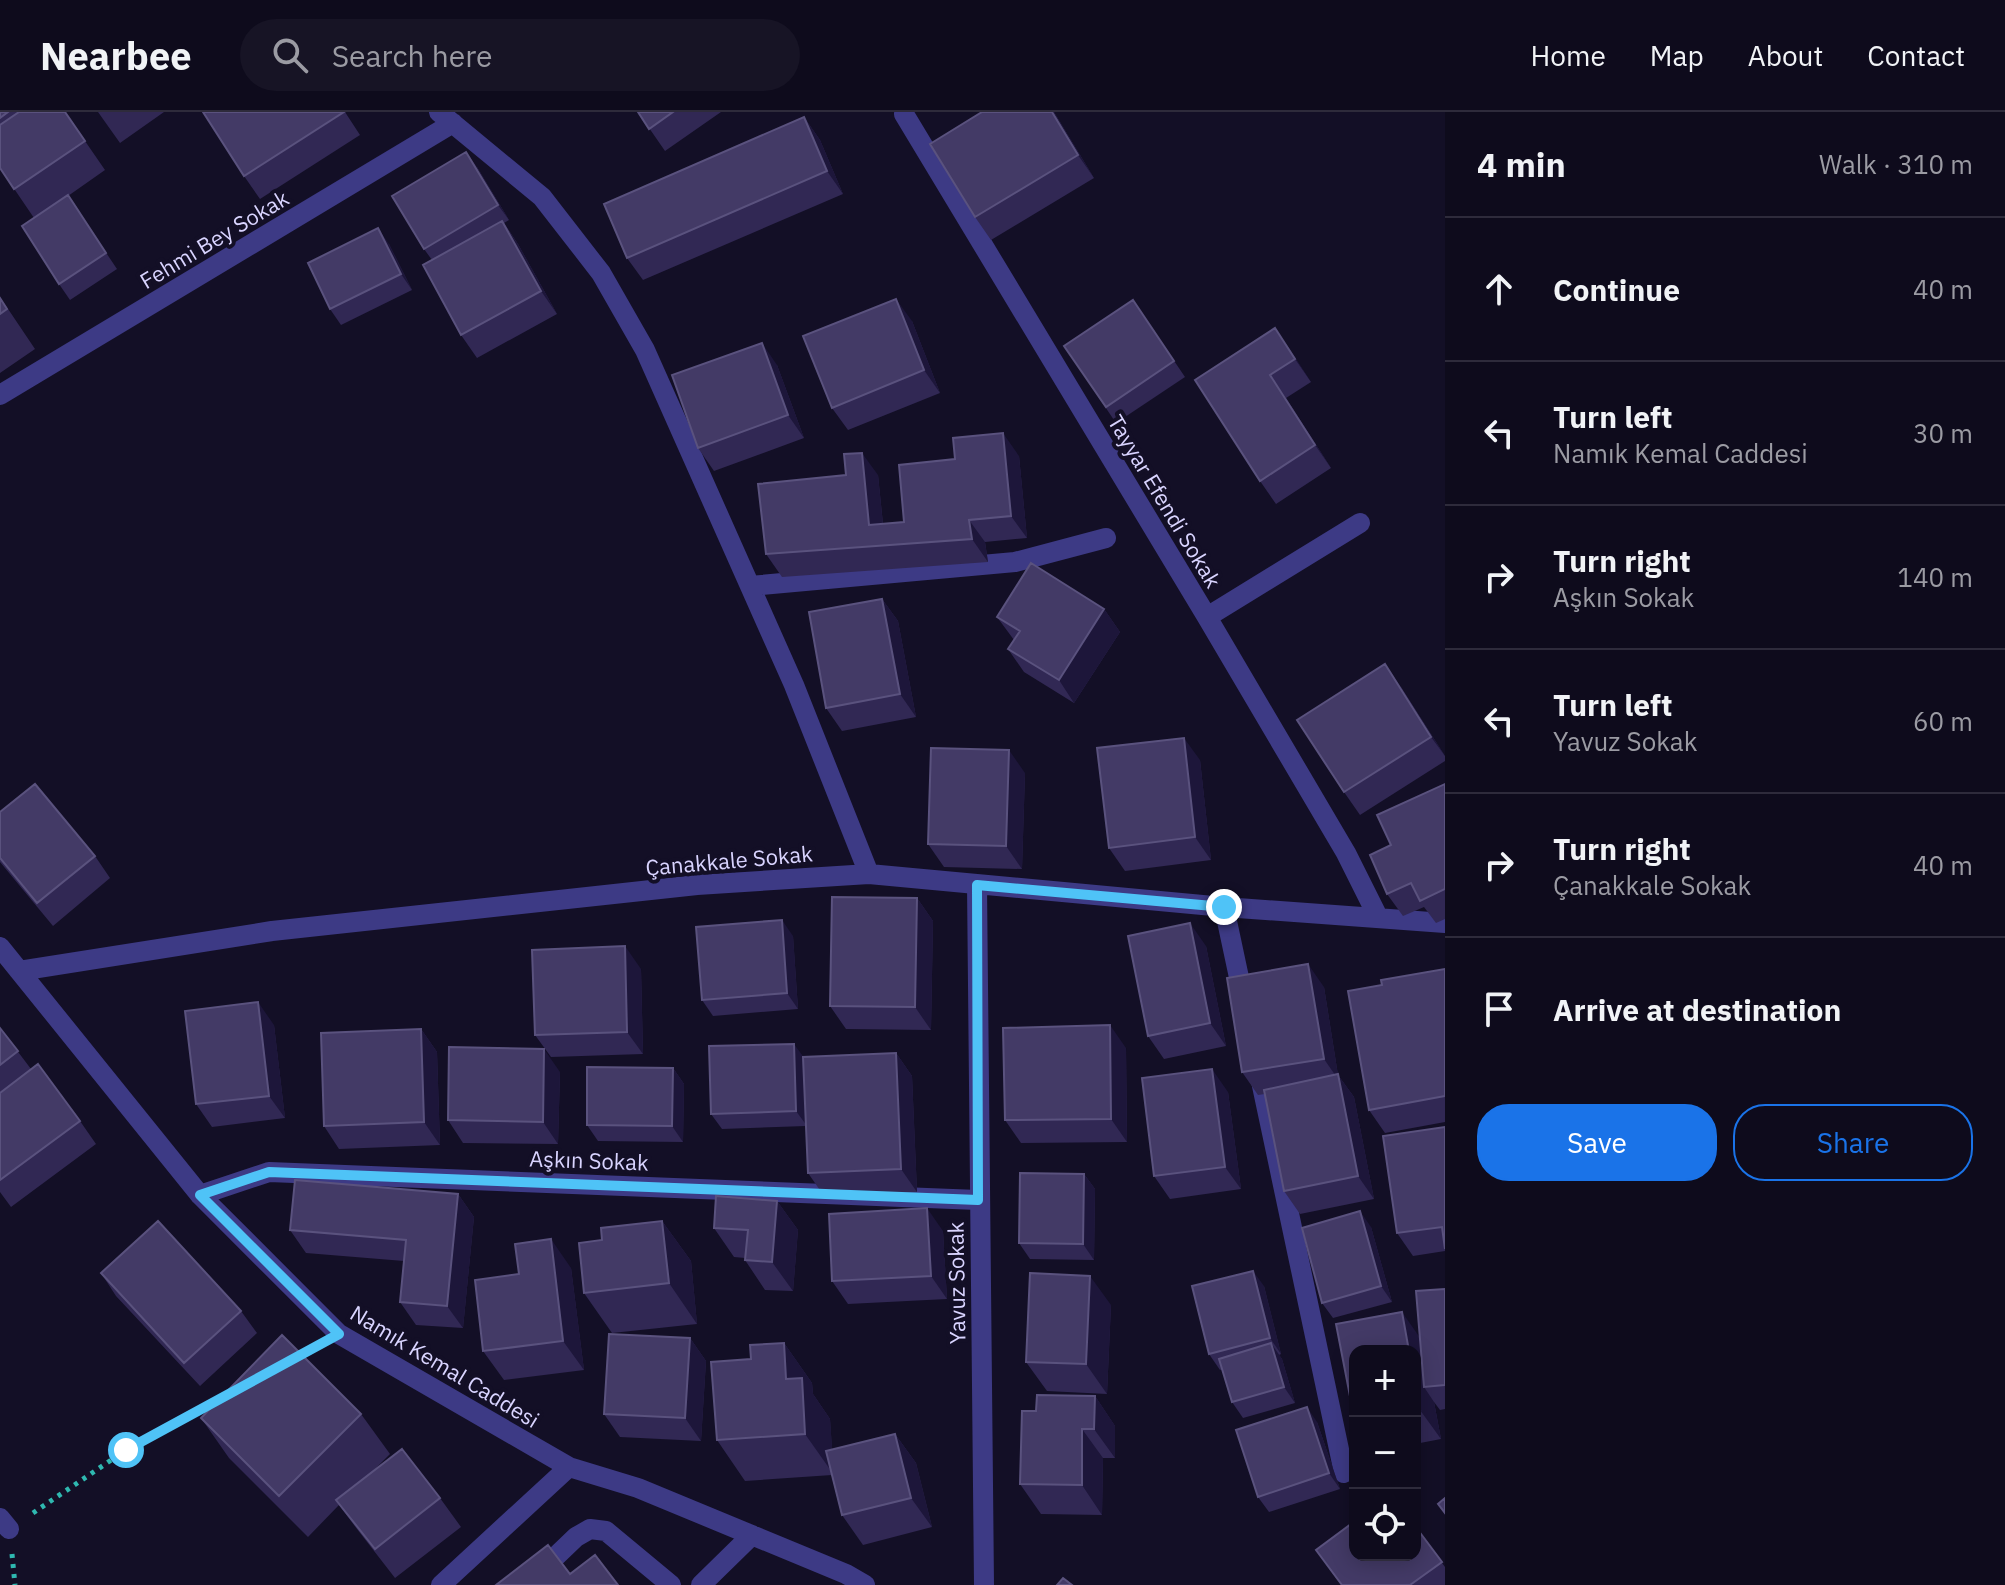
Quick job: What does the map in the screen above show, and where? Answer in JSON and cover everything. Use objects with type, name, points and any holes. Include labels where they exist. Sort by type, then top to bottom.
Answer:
[{"type":"street","name":"Tayyar Efendi Sokak","points":[[904,114],[1207,617],[1346,853],[1378,917]]},
{"type":"street","points":[[446,118],[542,197],[601,273],[645,350],[794,685],[869,874]]},
{"type":"street","name":"Fehmi Bey Sokak","points":[[0,395],[446,118]]},
{"type":"street","points":[[1207,617],[1360,523]]},
{"type":"street","points":[[750,586],[1015,562],[1106,538]]},
{"type":"street","name":"Çanakkale Sokak","points":[[19,971],[272,931],[697,885],[869,874],[1224,907],[1445,923]]},
{"type":"street","name":"Yavuz Sokak","points":[[977,885],[984,1585]]},
{"type":"street","points":[[1224,907],[1247,1014]]},
{"type":"street","name":"Namık Kemal Caddesi","points":[[0,947],[200,1195],[339,1334],[569,1467],[638,1488],[846,1574],[865,1585]]},
{"type":"street","points":[[1253,1044],[1344,1473]]},
{"type":"street","name":"Aşkın Sokak","points":[[200,1195],[269,1172],[978,1200]]},
{"type":"street","points":[[441,1585],[569,1467]]},
{"type":"street","points":[[526,1585],[576,1537],[590,1529],[606,1531],[671,1585]]},
{"type":"street","points":[[701,1585],[752,1535]]},
{"type":"path","points":[[5,1523],[126,1450],[233,1392]]},
{"type":"building","points":[[19,112],[65,112],[85,141],[14,189],[0,168],[0,125]]},
{"type":"building","points":[[203,112],[344,112],[244,176]]},
{"type":"building","points":[[638,112],[673,112],[649,129]]},
{"type":"building","points":[[982,112],[1052,112],[1078,155],[975,217],[930,144]]},
{"type":"building","points":[[804,117],[827,171],[627,258],[604,204]]},
{"type":"building","points":[[466,152],[498,205],[424,249],[392,196]]},
{"type":"building","points":[[68,195],[106,253],[59,284],[22,226]]},
{"type":"building","points":[[502,221],[541,291],[461,335],[423,265]]},
{"type":"building","points":[[378,228],[401,274],[330,309],[308,263]]},
{"type":"building","points":[[0,298],[7,309],[0,314]]},
{"type":"building","points":[[896,299],[924,370],[832,408],[803,336]]},
{"type":"building","points":[[1133,300],[1174,361],[1106,407],[1064,346]]},
{"type":"building","points":[[1275,328],[1295,359],[1270,375],[1315,445],[1260,481],[1195,380]]},
{"type":"building","points":[[762,343],[788,415],[698,448],[672,375]]},
{"type":"building","points":[[1003,433],[1011,516],[969,520],[972,539],[766,554],[758,484],[846,475],[844,454],[862,453],[869,525],[904,522],[899,465],[955,459],[953,438]]},
{"type":"building","points":[[1031,563],[1104,609],[1059,680],[1008,649],[1020,631],[997,617]]},
{"type":"building","points":[[882,599],[900,694],[826,708],[809,612]]},
{"type":"building","points":[[1385,664],[1431,737],[1344,792],[1297,720]]},
{"type":"building","points":[[1184,738],[1195,837],[1109,848],[1097,748]]},
{"type":"building","points":[[931,748],[1009,750],[1006,846],[928,844]]},
{"type":"building","points":[[35,784],[95,856],[37,903],[0,858],[0,812]]},
{"type":"building","points":[[1445,784],[1445,889],[1420,901],[1411,883],[1387,894],[1370,855],[1391,845],[1377,815]]},
{"type":"building","points":[[832,897],[917,898],[915,1007],[830,1006]]},
{"type":"building","points":[[782,920],[787,993],[702,1000],[696,927]]},
{"type":"building","points":[[1190,923],[1210,1023],[1148,1036],[1128,936]]},
{"type":"building","points":[[625,946],[627,1032],[535,1035],[532,950]]},
{"type":"building","points":[[1308,964],[1324,1059],[1242,1072],[1227,978]]},
{"type":"building","points":[[1445,969],[1445,1096],[1369,1110],[1348,991],[1382,985],[1381,980]]},
{"type":"building","points":[[258,1002],[269,1096],[196,1104],[185,1011]]},
{"type":"building","points":[[1110,1025],[1111,1119],[1005,1120],[1003,1028]]},
{"type":"building","points":[[0,1028],[18,1051],[0,1065]]},
{"type":"building","points":[[421,1029],[424,1122],[324,1126],[321,1033]]},
{"type":"building","points":[[794,1044],[796,1111],[711,1114],[709,1046]]},
{"type":"building","points":[[449,1047],[544,1049],[543,1122],[448,1120]]},
{"type":"building","points":[[896,1053],[901,1169],[808,1173],[803,1057]]},
{"type":"building","points":[[38,1064],[80,1121],[0,1180],[0,1093]]},
{"type":"building","points":[[587,1067],[673,1068],[672,1126],[587,1125]]},
{"type":"building","points":[[1212,1069],[1225,1167],[1154,1176],[1142,1078]]},
{"type":"building","points":[[1338,1074],[1358,1176],[1284,1191],[1264,1090]]},
{"type":"building","points":[[1445,1127],[1445,1249],[1442,1227],[1397,1233],[1383,1136]]},
{"type":"building","points":[[1020,1173],[1084,1174],[1083,1244],[1019,1243]]},
{"type":"building","points":[[295,1180],[458,1194],[447,1306],[400,1302],[406,1240],[290,1230]]},
{"type":"building","points":[[716,1196],[777,1201],[772,1262],[745,1260],[748,1230],[714,1228]]},
{"type":"building","points":[[927,1208],[931,1276],[832,1281],[829,1214]]},
{"type":"building","points":[[1360,1211],[1381,1286],[1322,1303],[1302,1228]]},
{"type":"building","points":[[158,1221],[241,1311],[184,1363],[101,1273]]},
{"type":"building","points":[[662,1221],[669,1283],[584,1293],[579,1243],[602,1240],[601,1228]]},
{"type":"building","points":[[551,1239],[563,1341],[483,1351],[475,1280],[519,1274],[515,1244]]},
{"type":"building","points":[[1253,1271],[1270,1338],[1209,1354],[1192,1286]]},
{"type":"building","points":[[1030,1273],[1090,1276],[1086,1364],[1026,1362]]},
{"type":"building","points":[[1445,1289],[1445,1385],[1424,1387],[1416,1291]]},
{"type":"building","points":[[1402,1312],[1408,1345],[1349,1345],[1349,1391],[1336,1324]]},
{"type":"building","points":[[609,1334],[690,1338],[685,1418],[604,1414]]},
{"type":"building","points":[[282,1335],[361,1414],[279,1496],[201,1418]]},
{"type":"building","points":[[784,1343],[786,1379],[802,1378],[805,1434],[717,1440],[711,1362],[751,1359],[750,1345]]},
{"type":"building","points":[[1271,1343],[1284,1387],[1232,1402],[1219,1359]]},
{"type":"building","points":[[1037,1395],[1095,1396],[1094,1429],[1082,1429],[1082,1485],[1020,1484],[1022,1411],[1036,1411]]},
{"type":"building","points":[[1307,1407],[1329,1473],[1258,1497],[1236,1430]]},
{"type":"building","points":[[895,1434],[911,1498],[842,1515],[826,1451]]},
{"type":"building","points":[[402,1449],[440,1498],[375,1549],[336,1500]]},
{"type":"building","points":[[1445,1498],[1445,1513],[1438,1504]]},
{"type":"building","points":[[1349,1525],[1349,1561],[1421,1561],[1421,1534],[1442,1562],[1410,1585],[1342,1585],[1316,1550]]},
{"type":"building","points":[[548,1545],[570,1574],[595,1555],[618,1585],[496,1585]]},
{"type":"building","points":[[1063,1578],[1072,1585],[1057,1585]]},
{"type":"route","points":[[126,1450],[339,1334],[200,1195],[269,1172],[978,1200],[977,885],[1224,907]]}]
